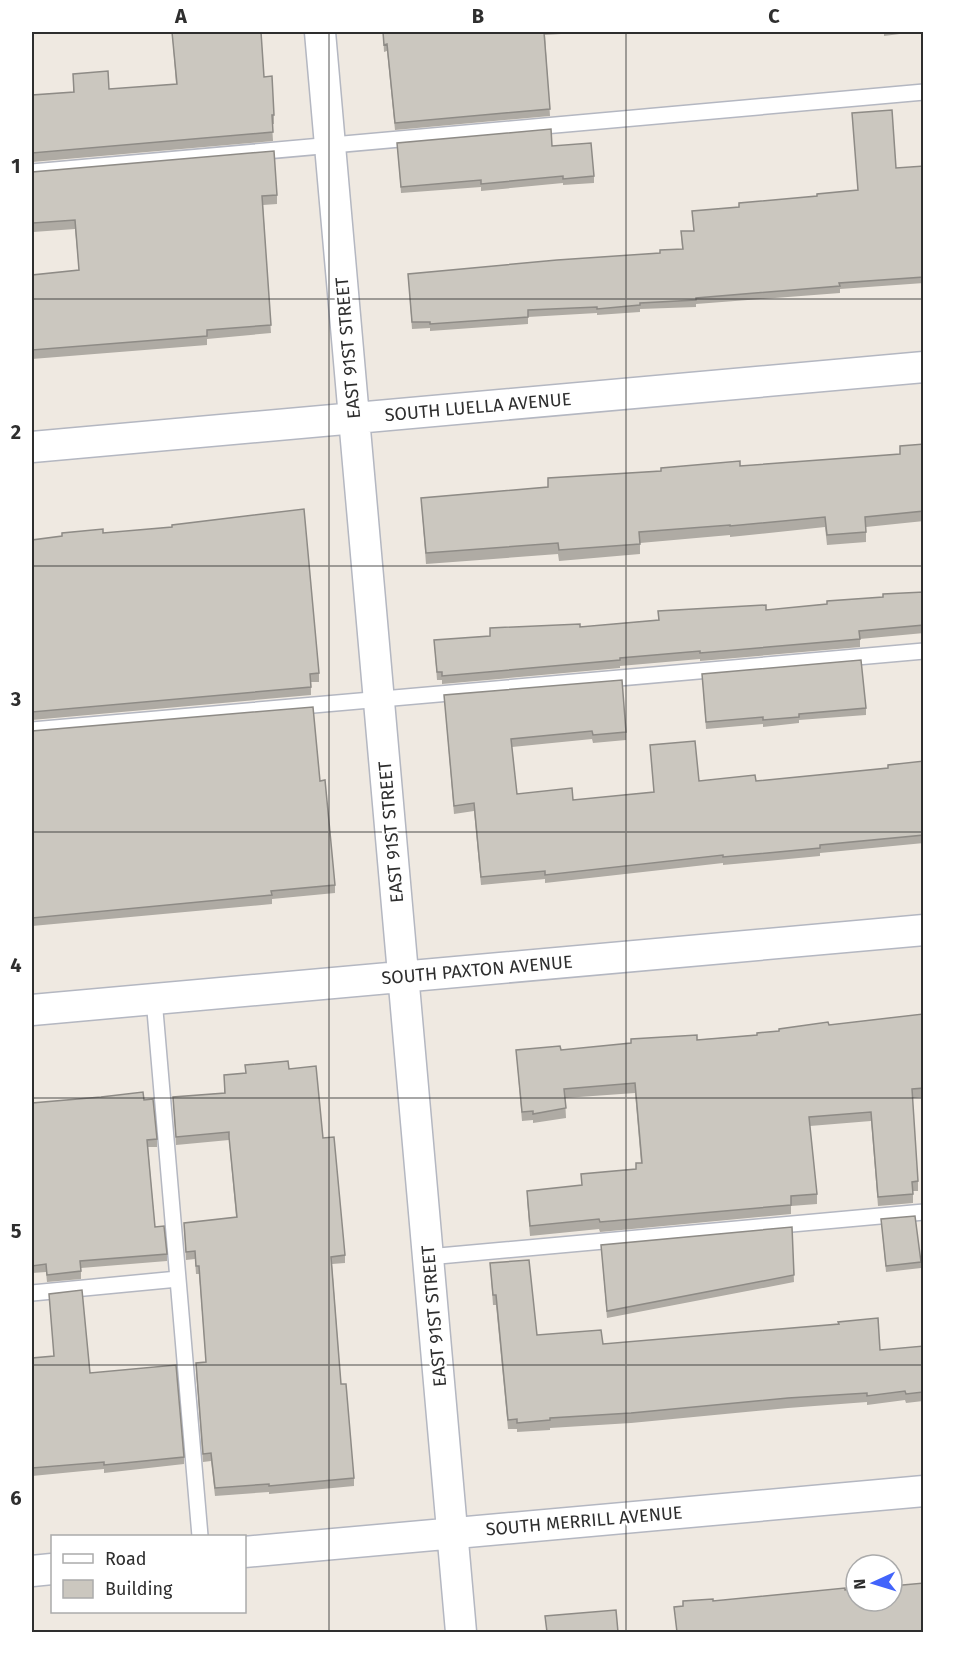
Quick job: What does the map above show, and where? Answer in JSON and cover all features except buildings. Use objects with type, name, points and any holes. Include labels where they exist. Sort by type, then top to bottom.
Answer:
[{"type":"street","name":"EAST 91ST STREET","points":[[320,32],[461,1632]]},
{"type":"street","name":"SOUTH LUELLA AVENUE","points":[[32,447],[924,367]]},
{"type":"street","name":"SOUTH PAXTON AVENUE","points":[[32,1010],[924,930]]},
{"type":"street","name":"SOUTH MERRILL AVENUE","points":[[246,1552],[924,1491]]},
{"type":"street","points":[[32,1571],[51,1569]]},
{"type":"lane","points":[[32,172],[924,92]]},
{"type":"lane","points":[[32,730],[924,651]]},
{"type":"lane","points":[[154,999],[200,1535]]},
{"type":"lane","points":[[428,1257],[924,1212]]},
{"type":"lane","points":[[32,1293],[178,1279]]}]
